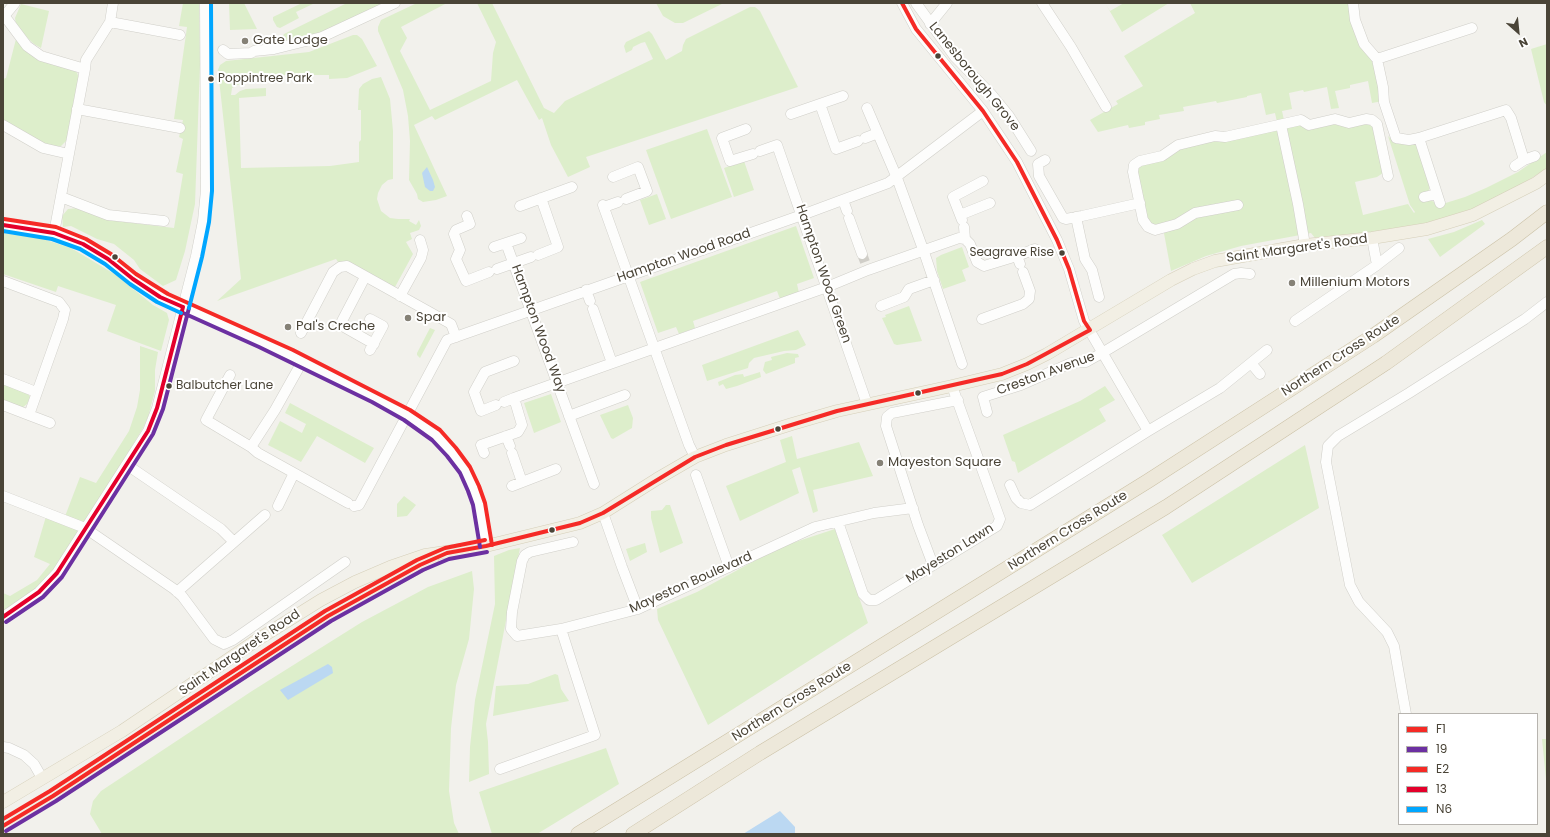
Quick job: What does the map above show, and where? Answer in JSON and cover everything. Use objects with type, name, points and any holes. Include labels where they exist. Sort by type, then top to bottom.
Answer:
[{"type":"highway","name":"Northern Cross Route","points":[[578,834],[1181,460],[1373,336],[1512,239],[1547,212]]},
{"type":"highway","name":"Northern Cross Route","points":[[633,834],[760,754],[1166,507],[1386,363],[1547,247]]},
{"type":"main road","name":"Saint Margaret's Road","points":[[3,802],[122,731],[257,640],[326,597],[355,582],[390,567],[425,555],[448,553],[486,546],[580,523],[603,513],[656,479],[695,457],[726,445],[792,424],[867,404],[1002,374],[1027,364],[1090,330],[1171,280],[1193,269],[1215,261],[1230,257],[1427,229],[1473,215],[1536,183],[1547,175]]},
{"type":"main road","name":"Saint Margaret's Road","points":[[3,826],[53,796],[335,612],[420,565],[448,553]]},
{"type":"main road","points":[[326,597],[335,612]]},
{"type":"main road","points":[[42,778],[53,796]]},
{"type":"street","points":[[16,3],[4,15],[27,46],[41,56],[85,69]]},
{"type":"street","points":[[54,233],[86,60],[110,22],[113,3]]},
{"type":"street","points":[[3,617],[39,592],[57,573],[148,431],[157,408],[196,256],[203,221],[206,190],[205,3]]},
{"type":"street","points":[[206,51],[223,50],[228,54],[251,53],[254,50],[281,48],[322,37],[395,3]]},
{"type":"street","points":[[902,3],[916,29],[982,111],[1016,161],[1057,240],[1069,269],[1084,320],[1148,431]]},
{"type":"street","name":"Lanesborough Grove","points":[[916,3],[930,24],[956,57],[991,94],[1009,116],[1026,148]]},
{"type":"street","points":[[930,24],[948,3]]},
{"type":"street","points":[[1042,3],[1071,47],[1106,107]]},
{"type":"street","points":[[1353,3],[1355,20],[1364,44],[1377,59],[1384,87],[1384,102],[1396,138],[1409,140],[1461,128],[1506,110],[1512,118],[1524,160]]},
{"type":"street","points":[[110,22],[180,35]]},
{"type":"street","points":[[1377,59],[1472,28]]},
{"type":"street","points":[[791,114],[844,96]]},
{"type":"street","points":[[820,104],[836,149],[878,133]]},
{"type":"street","points":[[867,108],[897,178],[934,280],[962,364]]},
{"type":"street","points":[[78,109],[180,128]]},
{"type":"street","name":"Hampton Wood Road","points":[[294,473],[351,504],[360,504],[447,340],[802,215],[888,183],[897,178],[982,111]]},
{"type":"street","points":[[1238,205],[1195,212],[1177,224],[1155,230],[1148,227],[1143,220],[1133,172],[1134,165],[1140,161],[1162,156],[1178,144],[1215,136],[1224,137],[1301,120],[1309,125],[1335,119],[1349,122],[1366,119],[1372,120],[1377,124],[1388,176]]},
{"type":"street","points":[[3,125],[43,148],[69,154]]},
{"type":"street","points":[[1281,125],[1298,204],[1305,246]]},
{"type":"street","name":"Hampton Wood Green","points":[[746,129],[722,138],[730,161],[778,145],[867,404]]},
{"type":"street","points":[[1419,138],[1438,199],[1424,197]]},
{"type":"street","points":[[1515,166],[1524,160],[1535,156]]},
{"type":"street","points":[[1046,160],[1038,164],[1039,176],[1061,216],[1066,219],[1140,204]]},
{"type":"street","points":[[614,177],[638,167],[647,191],[603,206],[689,445],[695,457]]},
{"type":"street","points":[[965,239],[962,221],[953,197],[983,181]]},
{"type":"street","points":[[520,206],[572,187]]},
{"type":"street","points":[[61,197],[108,215],[164,221]]},
{"type":"street","points":[[467,216],[470,224],[456,230],[454,234],[460,250],[456,258],[466,281],[558,247],[541,198]]},
{"type":"street","points":[[843,200],[865,262]]},
{"type":"street","points":[[962,221],[990,203]]},
{"type":"street","points":[[1076,217],[1085,259],[1092,270],[1099,297]]},
{"type":"street","points":[[3,225],[54,233],[91,248],[108,259],[133,279],[160,296],[262,342],[375,397],[407,415],[436,435],[452,452],[465,470],[479,504],[486,546]]},
{"type":"street","points":[[494,247],[521,238]]},
{"type":"street","points":[[514,360],[485,372],[474,392],[481,411],[557,382],[827,287],[865,262],[924,252],[959,238],[965,239],[970,244],[978,262],[984,266],[1020,264],[1035,249]]},
{"type":"street","points":[[1372,238],[1377,265]]},
{"type":"street","points":[[400,296],[421,258],[423,250],[420,240]]},
{"type":"street","name":"Hampton Wood Way","points":[[506,243],[594,484]]},
{"type":"street","points":[[1295,321],[1377,265],[1399,248]]},
{"type":"street","points":[[982,318],[1023,304],[1029,299],[1030,291],[1020,264]]},
{"type":"street","points":[[301,334],[333,272],[340,267],[347,266],[451,324],[456,336]]},
{"type":"street","points":[[1102,353],[1234,274],[1250,274]]},
{"type":"street","points":[[365,276],[352,311],[342,321],[344,327],[372,347],[383,326],[370,319]]},
{"type":"street","points":[[880,306],[904,297],[909,289],[934,280]]},
{"type":"street","points":[[3,281],[59,302],[65,310],[64,318],[28,415]]},
{"type":"street","points":[[586,290],[612,363]]},
{"type":"street","points":[[1406,713],[1394,646],[1387,632],[1359,602],[1350,585],[1326,462],[1328,446],[1338,436],[1506,331],[1547,302]]},
{"type":"street","points":[[1010,484],[1016,498],[1021,503],[1030,505],[1220,388],[1267,350]]},
{"type":"street","name":"Creston Avenue","points":[[987,412],[983,397],[1021,385],[1071,363],[1086,362],[1102,353]]},
{"type":"street","points":[[252,447],[302,362]]},
{"type":"street","points":[[1251,363],[1260,374]]},
{"type":"street","points":[[230,375],[206,420],[252,447],[258,453],[294,473],[278,506]]},
{"type":"street","points":[[3,379],[36,392]]},
{"type":"street","name":"Mayeston Lawn","points":[[838,522],[863,594],[869,600],[876,600],[997,526],[1000,519],[952,386]]},
{"type":"street","points":[[569,416],[625,395]]},
{"type":"street","points":[[509,445],[522,425],[514,398]]},
{"type":"street","points":[[933,566],[886,426],[887,417],[892,413],[958,400]]},
{"type":"street","points":[[3,406],[50,423]]},
{"type":"street","points":[[484,453],[481,445],[509,445]]},
{"type":"street","points":[[509,445],[522,482]]},
{"type":"street","points":[[127,465],[221,529],[234,542]]},
{"type":"street","points":[[512,486],[556,469]]},
{"type":"street","points":[[696,475],[729,567]]},
{"type":"street","points":[[3,496],[85,528],[177,592],[214,639],[224,644],[233,640],[345,562]]},
{"type":"street","name":"Mayeston Boulevard","points":[[573,542],[530,552],[525,555],[522,561],[512,612],[511,629],[517,636],[560,629],[638,608],[814,527],[874,513],[913,508]]},
{"type":"street","points":[[603,513],[638,608]]},
{"type":"street","points":[[177,592],[265,515]]},
{"type":"street","points":[[500,769],[595,735],[560,629]]},
{"type":"street","points":[[3,747],[24,755],[34,764],[42,778]]},
{"type":"green space","points":[[183,3],[199,3],[200,65],[195,204],[185,251],[176,280],[163,286],[140,269],[134,260],[114,244],[97,239],[71,226],[63,227],[62,216],[68,209],[78,208],[108,220],[174,228],[183,174],[176,172],[183,139],[179,137],[183,120],[174,119],[187,27],[179,26]]},
{"type":"green space","points":[[229,3],[244,3],[257,29],[230,30]]},
{"type":"green space","points":[[302,3],[315,3],[296,12],[299,18],[280,28],[277,27],[273,17]]},
{"type":"green space","points":[[347,3],[386,3],[329,31],[285,43],[283,40],[282,37],[284,34]]},
{"type":"green space","points":[[417,3],[447,3],[401,27],[407,38],[400,51],[430,110],[491,81],[493,53],[496,42],[477,3],[492,3],[544,108],[554,113],[565,101],[653,59],[645,42],[633,47],[632,50],[626,53],[624,46],[626,42],[649,31],[666,60],[682,51],[686,39],[750,7],[755,7],[760,11],[798,87],[586,157],[590,167],[568,177],[551,145],[542,118],[539,120],[517,80],[435,120],[432,116],[414,125],[447,196],[436,200],[423,202],[418,199],[417,194],[409,180],[410,141],[408,116],[403,90],[378,31],[381,20]]},
{"type":"green space","points":[[656,3],[724,3],[683,23],[675,23],[663,16]]},
{"type":"green space","points":[[1105,3],[1110,11],[1124,3],[1169,3],[1122,32]]},
{"type":"green space","points":[[1190,3],[1353,3],[1355,20],[1377,59],[1383,101],[1372,103],[1368,81],[1350,85],[1350,88],[1335,91],[1339,108],[1331,109],[1327,87],[1304,92],[1303,90],[1289,93],[1292,109],[1282,111],[1284,120],[1277,122],[1275,113],[1266,115],[1261,93],[1217,103],[1216,101],[1183,107],[1184,111],[1159,115],[1160,119],[1145,122],[1145,125],[1129,128],[1128,125],[1098,132],[1090,120],[1118,104],[1116,101],[1143,86],[1124,56],[1195,13]]},
{"type":"green space","points":[[21,4],[49,11],[41,48],[34,44],[16,25],[15,18]]},
{"type":"green space","points":[[353,35],[357,35],[362,39],[377,66],[347,78],[329,79],[329,75],[269,75],[269,81],[249,82],[232,88],[231,95],[235,95],[246,89],[266,88],[266,96],[239,98],[241,168],[330,166],[359,162],[361,110],[358,110],[359,89],[363,84],[372,79],[381,77],[390,99],[393,131],[393,179],[388,180],[382,185],[377,199],[381,211],[390,218],[410,219],[409,221],[416,225],[419,220],[421,226],[419,230],[410,233],[412,239],[406,242],[413,254],[395,287],[347,262],[338,262],[336,259],[217,301],[241,279],[218,70],[220,65],[226,61],[309,52]]},
{"type":"green space","points":[[16,39],[75,69],[77,73],[79,78],[68,139],[61,146],[52,146],[34,140],[3,121],[3,79],[6,78]]},
{"type":"green space","points":[[1547,44],[1547,106],[1544,102],[1531,49]]},
{"type":"green space","points":[[1301,121],[1363,121],[1377,127],[1383,173],[1377,177],[1355,182],[1363,215],[1408,204],[1414,213],[1415,212],[1410,205],[1388,136],[1397,144],[1415,144],[1418,147],[1430,185],[1427,192],[1430,200],[1434,202],[1436,206],[1465,197],[1486,188],[1518,172],[1547,152],[1547,168],[1521,185],[1469,211],[1443,220],[1389,231],[1315,238],[1311,233],[1241,246],[1206,256],[1171,271],[1163,228],[1148,227],[1135,165],[1178,145]]},
{"type":"green space","points":[[707,129],[732,197],[671,219],[646,150]]},
{"type":"green space","points":[[744,161],[754,190],[734,197],[724,168]]},
{"type":"green space","points":[[657,194],[666,219],[649,225],[640,200]]},
{"type":"green space","points":[[1482,220],[1485,224],[1440,257],[1428,239],[1454,232]]},
{"type":"green space","points":[[796,226],[814,278],[797,284],[799,293],[780,299],[777,291],[693,321],[695,328],[679,334],[676,327],[658,333],[640,282]]},
{"type":"green space","points":[[3,233],[40,238],[71,248],[116,275],[153,305],[167,313],[169,320],[161,351],[107,331],[116,305],[58,286],[56,292],[3,274]]},
{"type":"green space","points":[[962,247],[969,267],[962,270],[966,281],[943,289],[937,271],[936,258]]},
{"type":"green space","points":[[909,306],[922,341],[897,345],[894,344],[882,318],[886,317],[885,315]]},
{"type":"green space","points":[[430,328],[435,330],[420,358],[417,353]]},
{"type":"green space","points":[[798,330],[806,345],[796,350],[784,351],[754,358],[749,363],[748,368],[707,381],[702,365]]},
{"type":"green space","points":[[140,346],[158,352],[155,370],[155,391],[148,417],[143,428],[82,528],[53,570],[39,586],[3,617],[3,593],[10,596],[37,580],[50,564],[34,557],[47,513],[64,519],[80,477],[96,483],[129,431],[137,407],[140,390]]},
{"type":"green space","points":[[787,353],[798,354],[799,357],[795,358],[795,363],[766,374],[763,370],[765,362],[772,360],[771,357]]},
{"type":"green space","points":[[760,372],[761,377],[737,386],[726,389],[723,384],[719,386],[718,382],[735,375],[743,374],[744,377]]},
{"type":"green space","points":[[4,384],[28,393],[30,397],[27,404],[22,408],[3,401]]},
{"type":"green space","points":[[1105,386],[1115,400],[1099,409],[1106,421],[1018,473],[1015,462],[1012,461],[1003,435],[1080,401]]},
{"type":"green space","points":[[551,394],[561,422],[534,433],[524,403]]},
{"type":"green space","points":[[290,403],[374,448],[365,463],[317,436],[301,462],[268,445],[280,421],[302,433],[306,424],[285,413]]},
{"type":"green space","points":[[628,405],[633,418],[632,428],[613,439],[611,438],[600,415]]},
{"type":"green space","points":[[792,436],[797,459],[859,442],[873,476],[813,490],[818,511],[813,513],[800,467],[792,470],[799,493],[740,521],[726,486],[786,462],[780,440]]},
{"type":"green space","points":[[1305,445],[1319,508],[1192,583],[1162,535]]},
{"type":"green space","points":[[404,496],[416,505],[407,516],[397,517],[397,504]]},
{"type":"green space","points":[[666,505],[670,505],[683,543],[660,553],[651,518],[651,511],[662,510]]},
{"type":"green space","points":[[835,529],[868,623],[708,725],[658,620],[657,609],[697,592],[780,547]]},
{"type":"green space","points":[[645,543],[647,552],[630,561],[626,549]]},
{"type":"green space","points":[[520,548],[486,724],[489,774],[469,782],[470,747],[475,700],[495,604],[494,556],[509,550]]},
{"type":"green space","points":[[472,571],[474,589],[469,639],[456,685],[451,728],[449,791],[454,823],[459,834],[102,834],[90,814],[93,801],[101,791],[252,691],[362,622],[428,587]]},
{"type":"green space","points":[[555,674],[558,675],[561,689],[569,701],[493,716],[496,686],[528,684]]},
{"type":"green space","points":[[1542,739],[1547,739],[1547,779],[1546,779]]},
{"type":"green space","points":[[606,748],[619,784],[537,834],[492,834],[479,792]]},
{"type":"water","points":[[427,167],[435,187],[433,191],[430,191],[425,187],[422,173]]},
{"type":"water","points":[[328,664],[332,667],[333,673],[288,700],[280,690]]},
{"type":"water","points":[[780,811],[795,827],[795,834],[743,834]]},
{"type":"tunnel","points":[[862,254],[865,262]]},
{"type":"transit line","name":"N6","points":[[189,308],[209,222],[212,191],[211,3]]},
{"type":"transit line","name":"F1","points":[[902,3],[916,29],[983,111],[1017,162],[1057,240],[1069,269],[1084,321],[1090,330]]},
{"type":"transit line","name":"E2","points":[[4,219],[56,227],[86,239],[111,254],[136,274],[168,294],[293,350],[410,410],[440,430],[470,467],[479,486],[485,503],[492,545]]},
{"type":"transit line","name":"13","points":[[3,225],[54,233],[83,244],[108,259],[133,279],[160,297],[183,307]]},
{"type":"transit line","name":"N6","points":[[3,231],[52,239],[80,249],[105,264],[130,284],[157,302],[181,313]]},
{"type":"transit line","name":"13","points":[[3,617],[39,592],[57,573],[148,431],[157,408],[183,307]]},
{"type":"transit line","name":"19","points":[[6,622],[43,597],[62,577],[153,434],[163,409],[189,308]]},
{"type":"transit line","name":"19","points":[[181,312],[259,347],[372,402],[404,420],[432,440],[460,473],[473,505],[480,547]]},
{"type":"transit line","name":"F1","points":[[3,826],[53,796],[328,616],[420,565],[447,553],[486,546],[580,523],[603,513],[695,457],[726,445],[837,411],[1002,374],[1027,364],[1090,330]]},
{"type":"transit line","name":"E2","points":[[3,819],[50,791],[325,611],[417,560],[445,548],[485,540]]},
{"type":"transit line","name":"19","points":[[6,831],[56,801],[331,621],[423,570],[449,559],[487,552]]},
{"type":"place","name":"Gate Lodge","points":[[245,41]]},
{"type":"place","name":"Poppintree Park","points":[[211,79]]},
{"type":"place","name":"Seagrave Rise","points":[[1062,253]]},
{"type":"place","name":"Millenium Motors","points":[[1292,283]]},
{"type":"place","name":"Spar","points":[[408,318]]},
{"type":"place","name":"Pal's Creche","points":[[288,327]]},
{"type":"place","name":"Balbutcher Lane","points":[[169,386]]},
{"type":"place","name":"Mayeston Square","points":[[880,463]]}]
